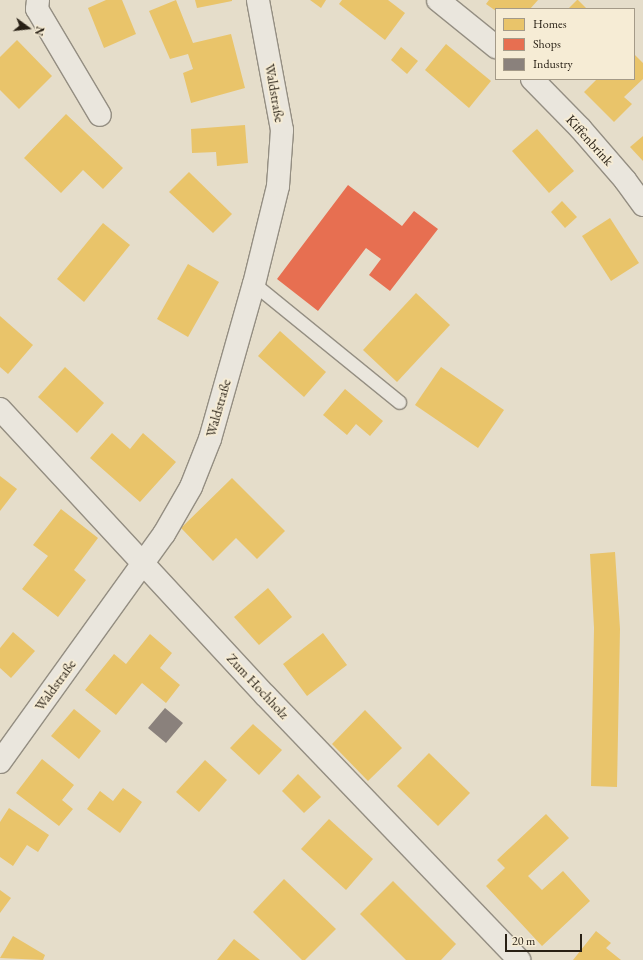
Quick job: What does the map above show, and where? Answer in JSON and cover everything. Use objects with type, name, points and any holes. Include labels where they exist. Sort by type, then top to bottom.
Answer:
[{"type":"street","points":[[38,0],[37,9],[100,115]]},
{"type":"street","name":"Waldstraße","points":[[0,762],[164,534],[193,480],[210,439],[254,284],[278,186],[282,130],[258,0]]},
{"type":"street","points":[[438,0],[495,46]]},
{"type":"street","name":"Kiffenbrink","points":[[533,80],[580,128],[625,180],[643,205]]},
{"type":"street","name":"Zum Hochholz","points":[[0,409],[142,563],[519,960]]},
{"type":"lane","points":[[254,284],[399,402]]},
{"type":"building: Homes","points":[[106,0],[122,0],[136,34],[104,48],[88,8]]},
{"type":"building: Homes","points":[[176,0],[193,43],[231,34],[245,88],[191,103],[183,73],[193,69],[188,54],[170,59],[149,11]]},
{"type":"building: Homes","points":[[195,0],[232,0],[232,1],[197,8]]},
{"type":"building: Homes","points":[[310,0],[326,0],[321,8]]},
{"type":"building: Homes","points":[[342,0],[388,0],[405,13],[385,40],[339,4]]},
{"type":"building: Homes","points":[[489,0],[538,0],[531,8],[495,8],[495,10],[486,4]]},
{"type":"building: Homes","points":[[578,0],[586,8],[569,8]]},
{"type":"building: Homes","points":[[17,40],[52,76],[19,109],[0,90],[0,57]]},
{"type":"building: Homes","points":[[446,44],[491,81],[469,108],[425,70]]},
{"type":"building: Homes","points":[[401,47],[418,61],[407,74],[391,60]]},
{"type":"building: Homes","points":[[635,55],[643,63],[643,79],[624,97],[632,104],[614,122],[584,92],[596,80],[635,80]]},
{"type":"building: Homes","points":[[66,114],[123,168],[103,189],[83,170],[61,193],[24,158]]},
{"type":"building: Homes","points":[[245,125],[248,163],[217,166],[216,152],[192,153],[191,129]]},
{"type":"building: Homes","points":[[537,129],[574,171],[549,193],[512,151]]},
{"type":"building: Homes","points":[[643,136],[643,161],[630,147]]},
{"type":"building: Homes","points":[[189,172],[232,214],[213,233],[169,192]]},
{"type":"building: Homes","points":[[562,201],[577,217],[565,228],[551,212]]},
{"type":"building: Homes","points":[[610,218],[639,263],[611,281],[582,236]]},
{"type":"building: Homes","points":[[103,223],[130,245],[84,302],[57,279]]},
{"type":"building: Homes","points":[[188,264],[219,282],[188,337],[157,319]]},
{"type":"building: Homes","points":[[416,293],[450,325],[397,382],[363,350]]},
{"type":"building: Homes","points":[[0,316],[33,345],[8,374],[0,367]]},
{"type":"building: Homes","points":[[280,331],[326,372],[304,397],[258,356]]},
{"type":"building: Homes","points":[[65,367],[104,403],[77,433],[38,397]]},
{"type":"building: Homes","points":[[441,367],[504,410],[478,448],[415,405]]},
{"type":"building: Homes","points":[[345,389],[383,421],[370,436],[356,424],[347,435],[323,415]]},
{"type":"building: Homes","points":[[112,433],[130,449],[143,433],[176,462],[140,502],[90,458]]},
{"type":"building: Homes","points":[[0,476],[17,489],[0,511]]},
{"type":"building: Homes","points":[[232,478],[285,531],[257,559],[236,538],[213,561],[181,528]]},
{"type":"building: Homes","points":[[61,509],[98,538],[74,570],[86,580],[58,617],[22,589],[48,556],[33,545]]},
{"type":"building: Homes","points":[[615,552],[620,629],[617,787],[591,786],[594,628],[590,554]]},
{"type":"building: Homes","points":[[268,588],[292,617],[259,645],[234,617]]},
{"type":"building: Homes","points":[[13,632],[35,651],[11,678],[0,668],[0,648]]},
{"type":"building: Homes","points":[[323,633],[347,665],[307,696],[283,664]]},
{"type":"building: Homes","points":[[150,634],[172,653],[160,668],[180,685],[166,703],[142,683],[116,715],[85,690],[114,654],[126,664]]},
{"type":"building: Homes","points":[[74,709],[101,731],[79,759],[51,736]]},
{"type":"building: Homes","points":[[365,710],[402,748],[368,781],[332,744]]},
{"type":"building: Homes","points":[[253,724],[282,750],[259,775],[230,748]]},
{"type":"building: Homes","points":[[429,753],[470,793],[438,826],[397,786]]},
{"type":"building: Homes","points":[[42,759],[74,785],[62,800],[73,809],[59,826],[16,793]]},
{"type":"building: Homes","points":[[205,760],[227,780],[199,812],[176,792]]},
{"type":"building: Homes","points":[[298,774],[321,797],[304,813],[282,791]]},
{"type":"building: Homes","points":[[123,788],[142,802],[120,833],[87,809],[100,791],[113,801]]},
{"type":"building: Homes","points":[[9,808],[49,835],[38,852],[27,845],[13,866],[0,857],[0,822]]},
{"type":"building: Homes","points":[[546,814],[569,838],[528,876],[542,890],[563,871],[590,901],[542,946],[486,886],[505,868],[497,860]]},
{"type":"building: Homes","points":[[329,819],[373,859],[346,890],[301,849]]},
{"type":"building: Homes","points":[[284,879],[336,929],[305,960],[302,960],[253,912]]},
{"type":"building: Homes","points":[[393,881],[456,944],[441,960],[406,960],[360,914]]},
{"type":"building: Homes","points":[[0,890],[11,898],[0,913]]},
{"type":"building: Homes","points":[[596,931],[611,943],[606,948],[621,960],[573,960]]},
{"type":"building: Homes","points":[[13,936],[45,955],[43,960],[0,958]]},
{"type":"building: Homes","points":[[234,939],[260,960],[217,960]]},
{"type":"building: Shops","points":[[348,185],[402,226],[414,211],[438,229],[390,291],[369,275],[381,259],[366,248],[318,311],[277,279]]},
{"type":"building: Industry","points":[[165,708],[183,723],[166,743],[148,728]]}]
